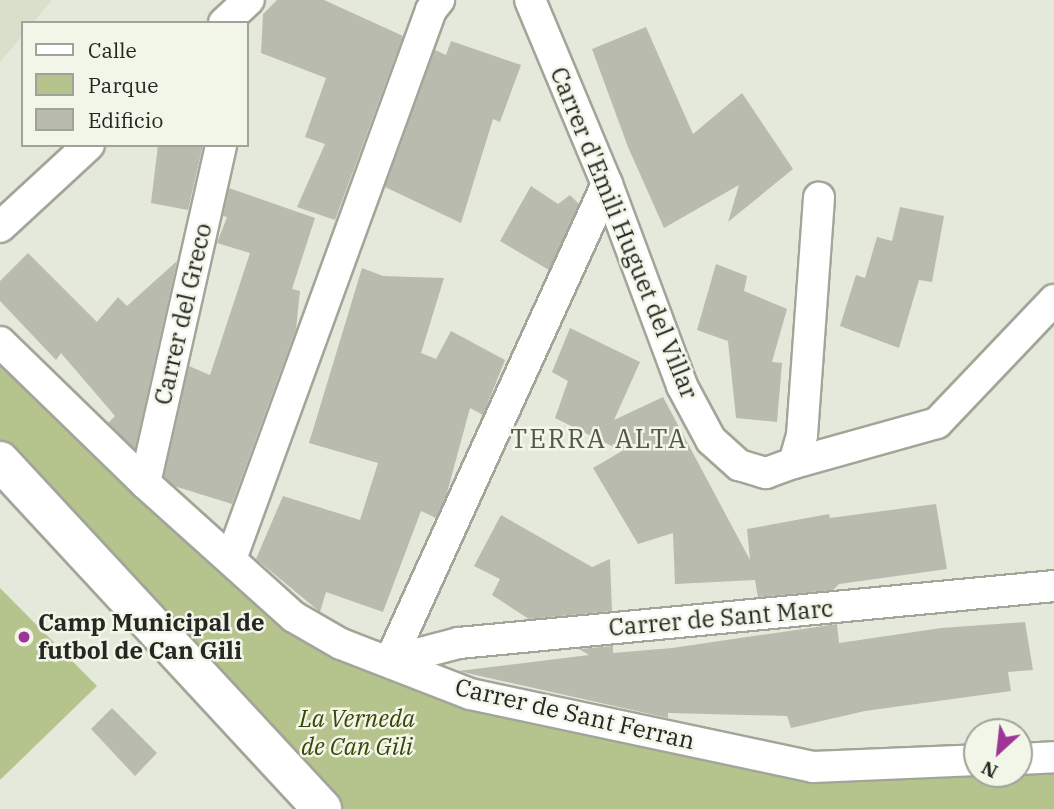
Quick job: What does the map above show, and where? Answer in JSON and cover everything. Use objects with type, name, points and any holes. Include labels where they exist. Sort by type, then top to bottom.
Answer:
[{"type":"street","points":[[226,21],[252,0]]},
{"type":"street","points":[[248,25],[252,0]]},
{"type":"street","points":[[231,559],[430,10],[439,0]]},
{"type":"street","name":"Carrer d'Emili Huguet del Villar","points":[[530,0],[607,184],[682,386],[711,440],[738,465],[766,474],[794,463],[937,423],[1054,300]]},
{"type":"street","points":[[0,227],[87,147]]},
{"type":"street","name":"Carrer del Greco","points":[[145,482],[221,147]]},
{"type":"street","points":[[390,661],[607,184]]},
{"type":"street","points":[[794,463],[802,435],[819,198]]},
{"type":"street","name":"Carrer de Sant Ferran","points":[[0,342],[145,482],[294,617],[341,644],[470,694],[813,767],[963,761]]},
{"type":"street","points":[[0,461],[322,809]]},
{"type":"street","name":"Carrer de Sant Marc","points":[[390,661],[459,643],[1054,586]]},
{"type":"street","points":[[1033,758],[1054,757]]},
{"type":"shaded area","points":[[0,0],[52,0],[35,21],[21,21],[21,37],[0,62]]},
{"type":"green space","name":"La Verneda de Can Gili","points":[[0,342],[294,617],[470,694],[813,767],[963,772],[963,788],[1033,788],[1033,758],[1054,757],[1054,809],[322,809],[0,461]]},
{"type":"green space","name":"Camp Municipal de futbol de Can Gili","points":[[0,588],[97,686],[0,780]]},
{"type":"building","points":[[277,0],[324,0],[403,36],[335,220],[297,207],[325,144],[305,137],[326,78],[261,53],[263,14]]},
{"type":"building","points":[[646,27],[693,134],[742,93],[793,169],[728,222],[739,185],[664,228],[628,147],[592,49]]},
{"type":"building","points":[[451,41],[521,65],[500,122],[493,119],[461,223],[385,187],[435,50],[446,55]]},
{"type":"building","points":[[158,147],[203,147],[188,210],[151,203]]},
{"type":"building","points":[[531,186],[558,204],[570,195],[579,204],[549,270],[500,241]]},
{"type":"building","points":[[229,188],[315,218],[292,289],[300,291],[296,329],[232,504],[174,486],[164,477],[189,366],[210,375],[250,253],[217,243],[227,217],[223,216]]},
{"type":"building","points":[[900,207],[944,216],[932,282],[919,280],[899,348],[840,326],[856,275],[865,278],[877,237],[892,241]]},
{"type":"building","points":[[28,253],[97,322],[118,297],[127,306],[177,261],[135,449],[108,423],[115,416],[61,353],[56,360],[0,301],[0,281]]},
{"type":"building","points":[[716,264],[747,276],[744,291],[787,309],[772,362],[782,363],[777,422],[736,418],[728,341],[697,330]]},
{"type":"building","points":[[362,268],[383,276],[444,278],[421,353],[436,359],[451,331],[505,360],[483,415],[470,408],[447,493],[436,518],[421,511],[383,612],[326,592],[320,612],[256,559],[283,496],[360,520],[378,463],[309,443]]},
{"type":"building","points":[[570,328],[640,362],[614,420],[663,397],[750,560],[747,529],[829,514],[830,518],[936,504],[947,569],[839,584],[833,590],[758,597],[755,580],[675,584],[673,533],[638,544],[593,468],[622,451],[555,418],[568,381],[552,372]]},
{"type":"building","points":[[501,515],[592,567],[610,559],[612,611],[529,619],[492,595],[500,579],[474,566]]},
{"type":"building","points":[[1025,622],[1033,670],[1008,672],[1011,691],[865,711],[791,728],[787,716],[668,713],[668,718],[458,671],[589,655],[579,649],[613,646],[613,653],[672,648],[837,624],[839,643],[941,628]]},
{"type":"building","points":[[112,708],[157,753],[135,776],[91,729]]},
{"type":"place","name":"Camp Municipal de futbol de Can Gili","points":[[24,637]]},
{"type":"district","name":"TERRA ALTA","points":[[599,439]]}]
